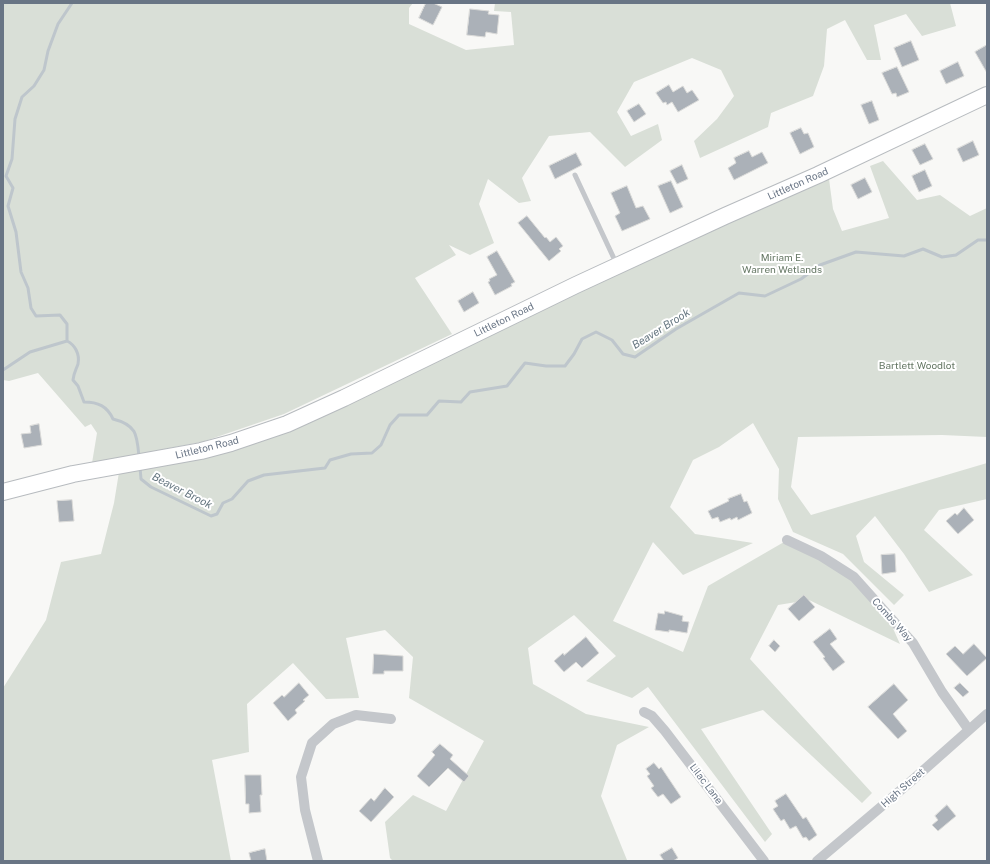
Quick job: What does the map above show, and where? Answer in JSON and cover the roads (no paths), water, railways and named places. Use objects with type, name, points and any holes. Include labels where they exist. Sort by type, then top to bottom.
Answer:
[{"type":"main road","name":"Littleton Road","points":[[3,492],[73,474],[173,457],[231,443],[287,424],[617,266],[818,175],[987,95]]},
{"type":"street","name":"Combs Way","points":[[787,540],[821,556],[854,577],[886,615],[913,643],[942,692],[969,730]]},
{"type":"street","name":"Lilac Lane","points":[[644,712],[652,716],[665,731],[764,861]]},
{"type":"street","name":"High Street","points":[[817,861],[908,784],[987,714]]},
{"type":"street","points":[[318,861],[305,810],[301,777],[312,743],[333,724],[356,715],[390,719]]},
{"type":"lane","points":[[574,175],[617,266]]},
{"type":"waterway","points":[[67,341],[67,324],[60,315],[36,316],[31,308],[28,288],[21,272],[16,232],[8,206],[13,188],[6,176],[12,159],[15,119],[22,97],[34,86],[44,70],[48,51],[58,24],[72,3]]},
{"type":"waterway","name":"Beaver Brook","points":[[140,467],[141,479],[151,487],[211,516],[217,514],[223,503],[232,499],[248,481],[264,475],[325,468],[330,460],[351,454],[372,453],[381,445],[390,425],[399,415],[427,415],[439,401],[461,402],[470,392],[507,386],[525,363],[546,366],[565,366],[574,354],[582,339],[596,332],[612,340],[623,354],[635,357],[676,329],[739,293],[765,296],[801,279],[820,265],[856,252],[904,256],[923,249],[942,257],[956,255],[978,240],[987,240]]},
{"type":"waterway","name":"Beaver Brook","points":[[3,370],[30,352],[67,341],[75,347],[78,357],[78,364],[73,380],[78,386],[84,402],[102,406],[108,411],[113,419],[127,424],[134,432],[136,437],[139,457]]},
{"type":"park label","name":"Miriam E. Warren Wetlands","points":[[782,264]]},
{"type":"park label","name":"Bartlett Woodlot","points":[[917,366]]}]
